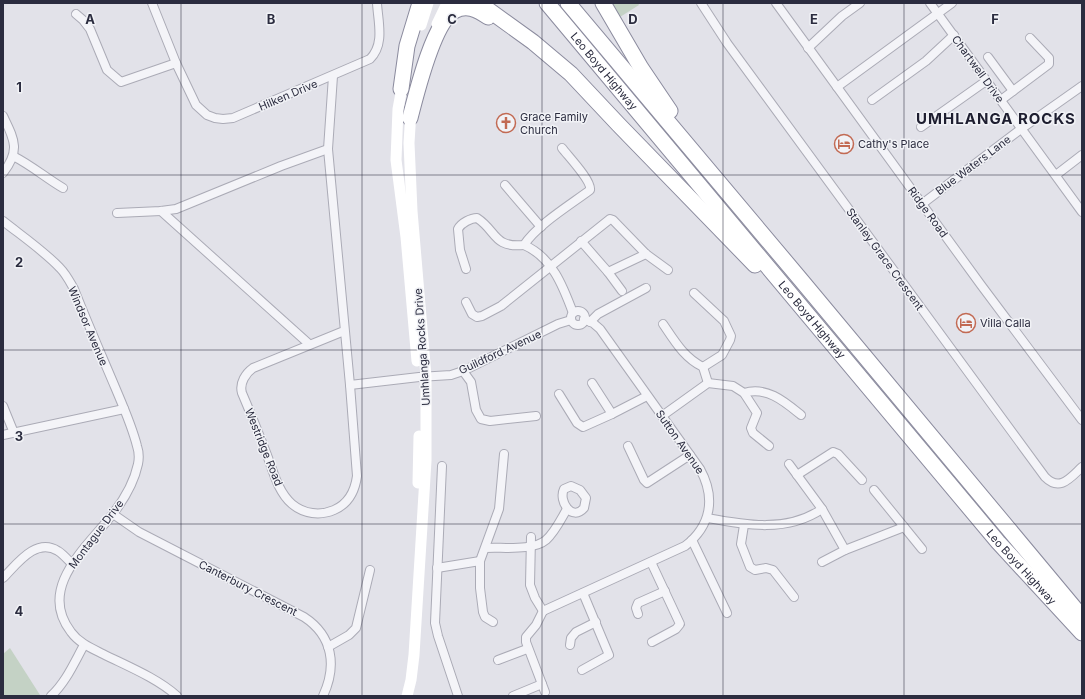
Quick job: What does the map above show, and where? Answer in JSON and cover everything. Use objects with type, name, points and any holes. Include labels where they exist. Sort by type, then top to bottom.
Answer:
[{"type":"highway","points":[[401,89],[407,46],[420,3]]},
{"type":"highway","points":[[479,3],[533,42],[571,74],[842,355]]},
{"type":"highway","name":"Leo Boyd Highway","points":[[547,3],[998,542],[1082,633]]},
{"type":"highway","name":"Leo Boyd Highway","points":[[568,3],[1082,617]]},
{"type":"highway","points":[[603,3],[660,98],[801,280]]},
{"type":"highway","points":[[410,118],[422,72],[437,37],[448,16],[460,8],[469,7],[479,11],[571,74]]},
{"type":"main road","name":"Umhlanga Rocks Drive","points":[[401,696],[408,662],[422,376],[396,160],[396,127],[401,89],[428,3]]},
{"type":"main road","name":"Umhlanga Rocks Drive","points":[[407,696],[411,680],[414,655],[426,461],[412,211],[409,143],[410,118],[423,58],[447,3]]},
{"type":"street","name":"Hilken Drive","points":[[152,3],[176,63],[196,105],[207,115],[223,120],[233,118],[366,62],[375,55],[380,43],[377,3]]},
{"type":"street","name":"Stanley Grace Crescent","points":[[701,3],[727,43],[1045,477],[1053,484],[1062,483],[1082,467]]},
{"type":"street","name":"Ridge Road","points":[[776,3],[1056,387],[1082,420]]},
{"type":"street","points":[[808,48],[842,16],[860,3]]},
{"type":"street","name":"Chartwell Drive","points":[[930,3],[1082,212]]},
{"type":"street","points":[[837,87],[952,3]]},
{"type":"street","points":[[76,14],[90,29],[107,70],[121,82],[176,63]]},
{"type":"street","points":[[872,100],[926,61],[954,35]]},
{"type":"street","points":[[1001,100],[1049,64],[1049,58],[1030,38]]},
{"type":"street","points":[[988,57],[1014,91]]},
{"type":"street","name":"Westridge Road","points":[[333,76],[328,149],[357,476],[356,484],[349,498],[340,507],[326,513],[310,513],[292,504],[280,487],[241,390],[244,378],[251,369],[309,344],[344,331]]},
{"type":"street","points":[[921,127],[986,81]]},
{"type":"street","name":"Blue Waters Lane","points":[[922,204],[1021,129],[1082,86]]},
{"type":"street","points":[[3,116],[13,139],[14,150],[10,163],[3,173]]},
{"type":"street","points":[[524,245],[541,227],[591,189],[590,185],[578,168],[562,148]]},
{"type":"street","points":[[117,213],[176,209],[281,166],[328,149]]},
{"type":"street","points":[[1056,175],[1082,155]]},
{"type":"street","points":[[13,156],[30,165],[46,178],[63,188]]},
{"type":"street","points":[[505,185],[541,227]]},
{"type":"street","points":[[161,211],[309,344]]},
{"type":"street","points":[[466,269],[461,254],[458,229],[472,218],[477,218],[481,220],[497,238],[507,245],[524,245],[536,251],[561,281],[572,316]]},
{"type":"street","points":[[466,302],[476,317],[482,316],[501,306],[610,219],[613,220],[646,254],[668,270]]},
{"type":"street","name":"Windsor Avenue","points":[[3,221],[49,258],[68,278],[124,409]]},
{"type":"street","points":[[581,241],[608,272],[622,291]]},
{"type":"street","points":[[608,272],[646,254]]},
{"type":"street","points":[[587,320],[646,288]]},
{"type":"street","points":[[694,293],[724,321],[730,336],[730,340],[722,355],[703,367]]},
{"type":"street","name":"Sutton Avenue","points":[[543,612],[680,549],[692,540],[701,530],[707,518],[709,502],[708,488],[704,478],[690,455],[600,329],[587,320],[582,313],[579,312],[572,316]]},
{"type":"street","name":"Guildford Avenue","points":[[422,376],[451,374],[463,371],[572,316]]},
{"type":"street","points":[[663,324],[686,355],[695,363],[703,367],[708,383]]},
{"type":"street","points":[[463,371],[471,382],[476,410],[482,418],[490,421],[536,416]]},
{"type":"street","points":[[350,385],[422,376]]},
{"type":"street","points":[[592,383],[612,414]]},
{"type":"street","points":[[662,416],[708,383],[733,386],[744,393],[757,413],[751,430],[769,446]]},
{"type":"street","points":[[744,393],[759,391],[775,396],[801,415]]},
{"type":"street","points":[[559,394],[577,423],[582,427],[585,427],[647,396]]},
{"type":"street","points":[[3,406],[14,433]]},
{"type":"street","points":[[3,435],[124,409]]},
{"type":"street","name":"Montague Drive","points":[[124,409],[137,447],[138,464],[132,482],[113,514],[67,571],[60,593],[61,609],[67,626],[77,640],[84,645],[162,684],[176,696]]},
{"type":"street","points":[[628,446],[644,480],[648,484],[690,455]]},
{"type":"street","points":[[797,475],[833,452],[838,454],[862,480]]},
{"type":"street","points":[[493,622],[485,617],[483,612],[480,588],[480,560],[486,548],[499,509],[504,454]]},
{"type":"street","points":[[789,464],[822,509],[846,550]]},
{"type":"street","points":[[442,466],[435,626],[458,696]]},
{"type":"street","points":[[874,490],[922,549]]},
{"type":"street","points":[[486,548],[531,547],[546,540],[556,528],[567,509]]},
{"type":"street","points":[[707,518],[744,525],[764,525],[800,520],[810,517],[822,509]]},
{"type":"street","name":"Canterbury Crescent","points":[[113,514],[139,532],[304,617],[318,628],[328,647],[331,668],[329,680],[323,696]]},
{"type":"street","points":[[744,525],[741,544],[750,567],[755,570],[766,568],[773,570],[794,597]]},
{"type":"street","points":[[822,562],[846,550],[904,527]]},
{"type":"street","points":[[513,696],[544,688],[526,642],[526,637],[536,625],[543,612],[530,585],[531,537]]},
{"type":"street","points":[[692,540],[727,613]]},
{"type":"street","points":[[3,578],[27,553],[46,547],[59,551],[72,564]]},
{"type":"street","points":[[437,568],[480,560]]},
{"type":"street","points":[[651,562],[680,622],[680,625],[652,642]]},
{"type":"street","points":[[328,647],[356,628],[370,570]]},
{"type":"street","points":[[638,614],[636,608],[638,603],[665,591]]},
{"type":"street","points":[[582,670],[608,657],[609,655],[583,593]]},
{"type":"street","points":[[570,645],[571,638],[576,632],[596,622]]},
{"type":"street","points":[[51,696],[64,681],[84,645]]},
{"type":"street","points":[[498,660],[528,649]]},
{"type":"green space","points":[[612,3],[638,3],[639,5],[620,17]]},
{"type":"green space","points":[[10,648],[40,695],[39,696],[3,696],[3,654]]},
{"type":"place","name":"Grace Family Church","points":[[506,123]]},
{"type":"place","name":"Cathy's Place","points":[[844,144]]},
{"type":"place","name":"Villa Calla","points":[[966,323]]},
{"type":"district","name":"UMHLANGA ROCKS","points":[[996,119]]}]
